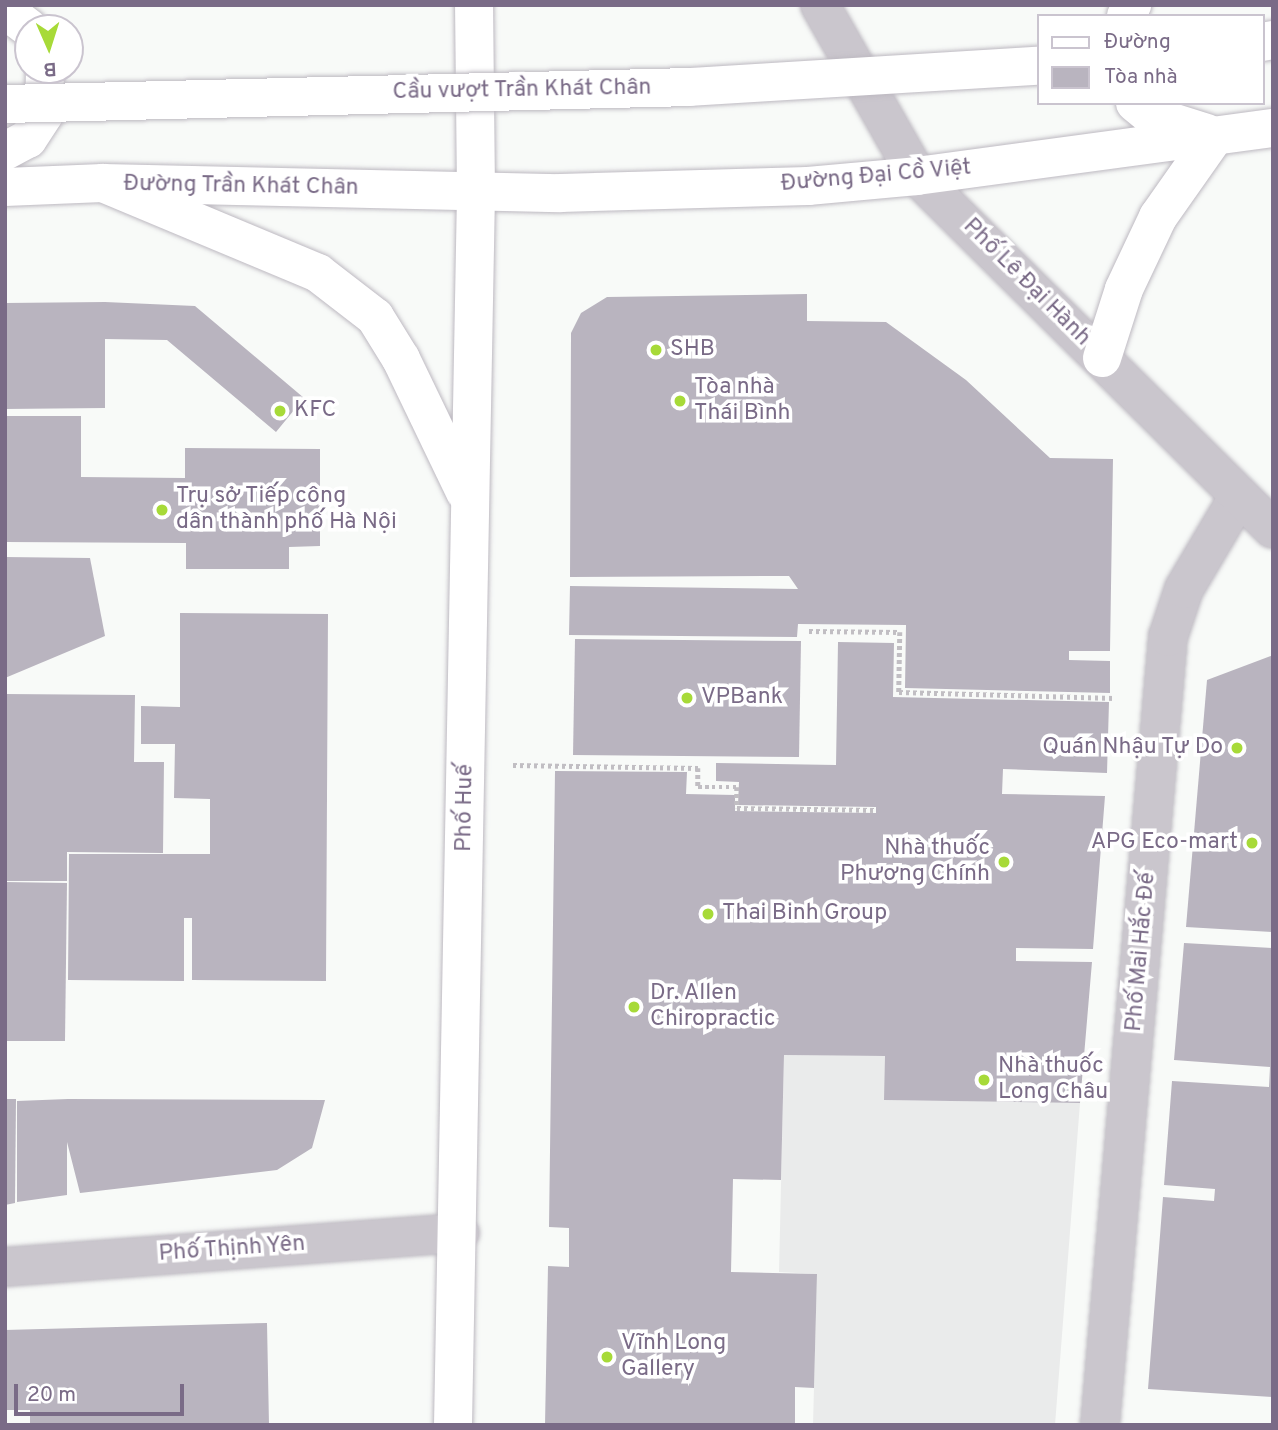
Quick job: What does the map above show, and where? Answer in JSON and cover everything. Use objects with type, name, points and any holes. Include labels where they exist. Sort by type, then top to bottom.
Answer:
[{"type":"main road","name":"Phố Huế","points":[[453,1425],[460,1233],[476,192],[474,5]]},
{"type":"main road","name":"Cầu vượt Trần Khát Chân","points":[[5,104],[690,87],[1036,66]]},
{"type":"main road","points":[[5,151],[28,139],[44,114],[45,84]]},
{"type":"main road","points":[[1102,358],[1124,289],[1158,217],[1215,135],[1150,114],[1138,105]]},
{"type":"main road","name":"Đường Đại Cồ Việt","points":[[476,192],[794,186],[917,176],[1273,128]]},
{"type":"main road","name":"Đường Trần Khát Chân","points":[[5,187],[103,183],[476,192]]},
{"type":"main road","points":[[103,183],[318,273],[374,317],[401,359],[470,501]]},
{"type":"street","name":"Phố Lê Đại Hành","points":[[820,5],[917,176],[1273,528]]},
{"type":"street","name":"Phố Mai Hắc Đế","points":[[1100,1425],[1168,637],[1184,589],[1239,496]]},
{"type":"street","name":"Phố Thịnh Yên","points":[[5,1267],[460,1233]]},
{"type":"path","points":[[809,631],[900,632],[899,692],[1164,699]]},
{"type":"path","points":[[467,764],[698,768],[698,787],[737,787],[737,808],[875,810]]},
{"type":"shaded area","points":[[784,1055],[885,1056],[885,1100],[1080,1103],[1055,1425],[813,1425],[817,1274],[779,1272]]},
{"type":"building","points":[[807,294],[807,321],[886,322],[966,380],[1050,458],[1113,459],[1110,651],[1069,651],[1069,660],[1110,661],[1110,693],[905,688],[906,625],[798,624],[797,637],[569,635],[570,586],[798,589],[789,576],[570,577],[571,333],[581,313],[607,297]]},
{"type":"building","points":[[105,302],[195,306],[304,398],[276,432],[167,340],[105,339],[105,408],[5,409],[5,303]]},
{"type":"building","name":"Trụ sở Tiếp công dân thành phố Hà Nội","points":[[5,416],[81,416],[81,477],[185,478],[185,448],[320,449],[320,546],[289,547],[289,569],[186,569],[186,543],[5,542]]},
{"type":"building","points":[[5,557],[90,558],[105,636],[5,678]]},
{"type":"building","points":[[180,613],[328,614],[326,981],[192,980],[192,918],[184,918],[184,981],[68,980],[69,854],[210,854],[210,799],[174,798],[175,744],[141,744],[141,706],[180,707]]},
{"type":"building","name":"VPBank","points":[[575,639],[801,641],[799,757],[573,755]]},
{"type":"building","points":[[838,642],[894,643],[893,697],[1109,702],[1107,773],[1003,769],[1002,794],[1105,796],[1093,949],[1016,948],[1016,961],[1092,962],[1080,1103],[884,1100],[885,1056],[784,1055],[781,1180],[733,1179],[731,1272],[817,1274],[814,1388],[795,1387],[795,1425],[545,1425],[548,1266],[569,1267],[569,1228],[549,1227],[555,771],[687,772],[686,794],[735,795],[735,811],[876,813],[876,807],[738,805],[739,782],[716,781],[716,763],[836,765]]},
{"type":"building","points":[[1273,655],[1273,932],[1186,927],[1207,680]]},
{"type":"building","points":[[5,694],[135,695],[134,762],[164,762],[163,853],[67,852],[67,881],[5,881]]},
{"type":"building","points":[[5,882],[67,883],[65,1041],[5,1041]]},
{"type":"building","points":[[1184,943],[1273,948],[1273,1397],[1148,1389],[1163,1197],[1214,1201],[1215,1189],[1164,1185],[1172,1081],[1269,1087],[1270,1067],[1174,1060]]},
{"type":"building","points":[[5,1099],[16,1099],[15,1203],[5,1205]]},
{"type":"building","points":[[325,1100],[312,1148],[277,1170],[80,1193],[67,1142],[67,1195],[17,1202],[17,1101]]},
{"type":"building","points":[[267,1323],[269,1425],[30,1425],[30,1410],[5,1410],[5,1330]]},
{"type":"place","name":"SHB","points":[[656,350]]},
{"type":"place","name":"Tòa nhà Thái Bình","points":[[680,401]]},
{"type":"place","name":"KFC","points":[[280,411]]},
{"type":"place","name":"Trụ sở Tiếp công dân thành phố Hà Nội","points":[[162,510]]},
{"type":"place","name":"VPBank","points":[[687,698]]},
{"type":"place","name":"Quán Nhậu Tự Do","points":[[1237,748]]},
{"type":"place","name":"APG Eco-mart","points":[[1252,843]]},
{"type":"place","name":"Nhà thuốc Phương Chính","points":[[1004,862]]},
{"type":"place","name":"Thai Binh Group","points":[[708,914]]},
{"type":"place","name":"Dr. Allen Chiropractic","points":[[634,1007]]},
{"type":"place","name":"Nhà thuốc Long Châu","points":[[984,1080]]},
{"type":"place","name":"Vĩnh Long Gallery","points":[[607,1357]]}]
